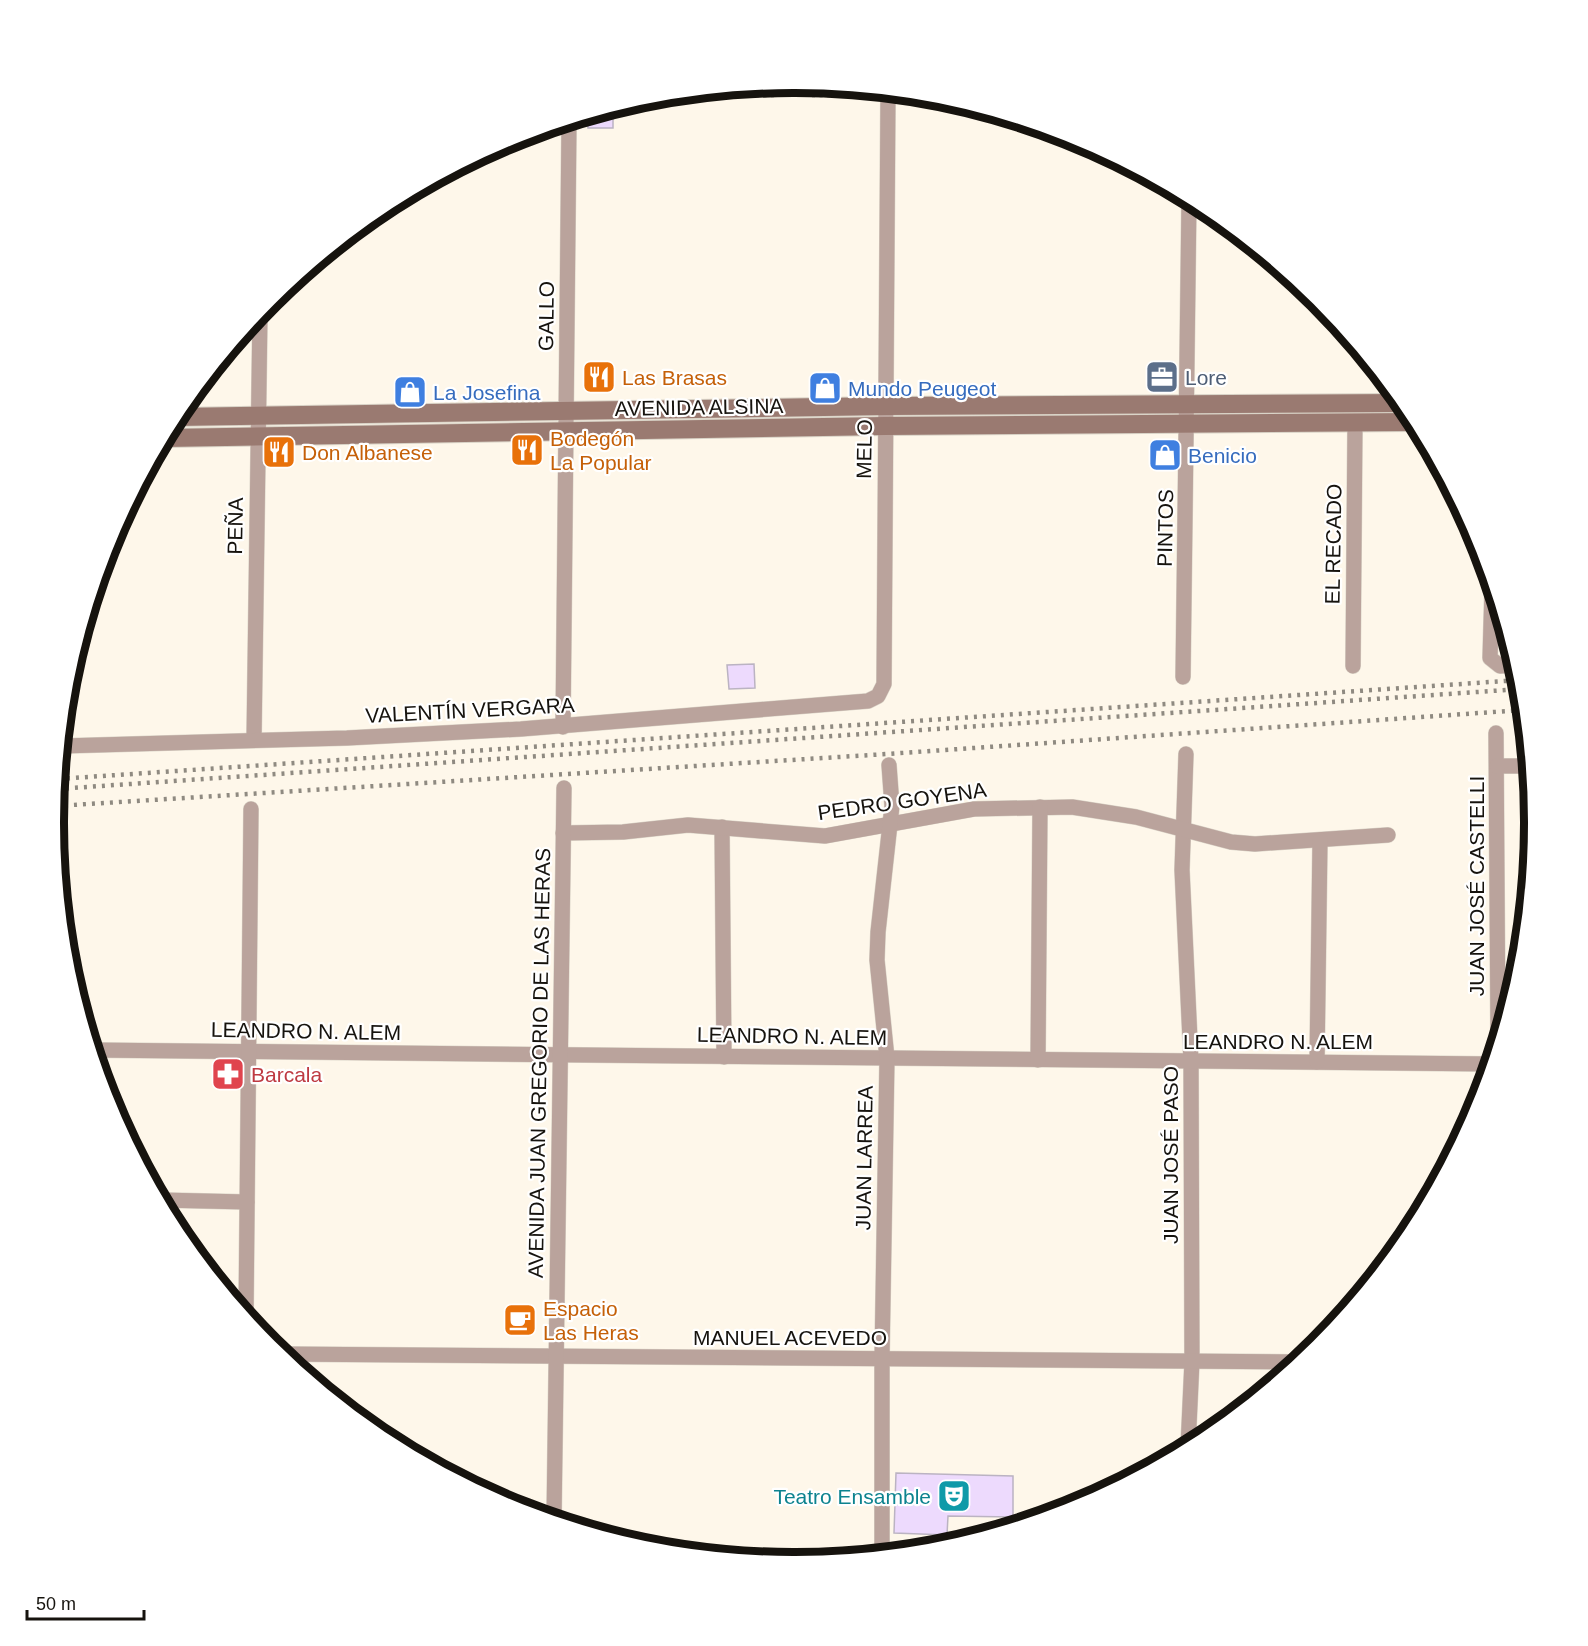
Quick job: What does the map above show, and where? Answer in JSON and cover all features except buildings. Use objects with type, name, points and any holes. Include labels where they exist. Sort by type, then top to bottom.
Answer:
[{"type":"main road","name":"AVENIDA ALSINA","points":[[188,417],[886,406],[1390,403]]},
{"type":"main road","name":"AVENIDA ALSINA","points":[[174,438],[885,426],[1404,422]]},
{"type":"street","name":"MELO","points":[[878,696],[884,684],[888,100]]},
{"type":"street","name":"GALLO","points":[[563,727],[569,129]]},
{"type":"street","name":"PINTOS","points":[[1183,677],[1188,425],[1189,210]]},
{"type":"street","name":"PEÑA","points":[[254,740],[260,327]]},
{"type":"street","name":"EL RECADO","points":[[1353,666],[1355,423]]},
{"type":"street","points":[[1491,610],[1490,658],[1505,664]]},
{"type":"street","name":"VALENTÍN VERGARA","points":[[69,746],[347,738],[563,727],[867,701],[878,696]]},
{"type":"street","name":"JUAN JOSÉ CASTELLI","points":[[1496,733],[1498,1015]]},
{"type":"street","name":"JUAN JOSÉ PASO","points":[[1186,754],[1182,829],[1191,1061],[1192,1361],[1188,1437]]},
{"type":"street","name":"JUAN LARREA","points":[[882,1547],[882,1358],[887,1058],[877,960],[892,806],[889,765]]},
{"type":"street","points":[[1497,766],[1521,766]]},
{"type":"street","name":"AVENIDA JUAN GREGORIO DE LAS HERAS","points":[[554,1512],[564,788]]},
{"type":"street","points":[[1038,1059],[1040,807]]},
{"type":"street","name":"PEDRO GOYENA","points":[[563,833],[623,832],[662,826],[722,827],[825,836],[975,809],[1072,807],[1109,812],[1231,842],[1255,844],[1388,835]]},
{"type":"street","points":[[246,1304],[251,809]]},
{"type":"street","points":[[722,827],[724,1056]]},
{"type":"street","points":[[1317,1062],[1320,840]]},
{"type":"street","name":"LEANDRO N. ALEM","points":[[101,1050],[1482,1064]]},
{"type":"street","points":[[170,1200],[248,1202]]},
{"type":"street","name":"MANUEL ACEVEDO","points":[[295,1354],[1285,1362]]},
{"type":"railway","points":[[66,778],[1509,681]]},
{"type":"railway","points":[[65,788],[1510,690]]},
{"type":"railway","points":[[65,805],[887,754],[1514,711]]},
{"type":"place","name":"Las Brasas","points":[[599,377]]},
{"type":"place","name":"Lore","points":[[1162,377]]},
{"type":"place","name":"Mundo Peugeot","points":[[825,388]]},
{"type":"place","name":"La Josefina","points":[[410,392]]},
{"type":"place","name":"Bodegón La Popular","points":[[527,450]]},
{"type":"place","name":"Don Albanese","points":[[279,452]]},
{"type":"place","name":"Benicio","points":[[1165,455]]},
{"type":"place","name":"Barcala","points":[[228,1074]]},
{"type":"place","name":"Espacio Las Heras","points":[[520,1320]]},
{"type":"place","name":"Teatro Ensamble","points":[[954,1496]]}]
